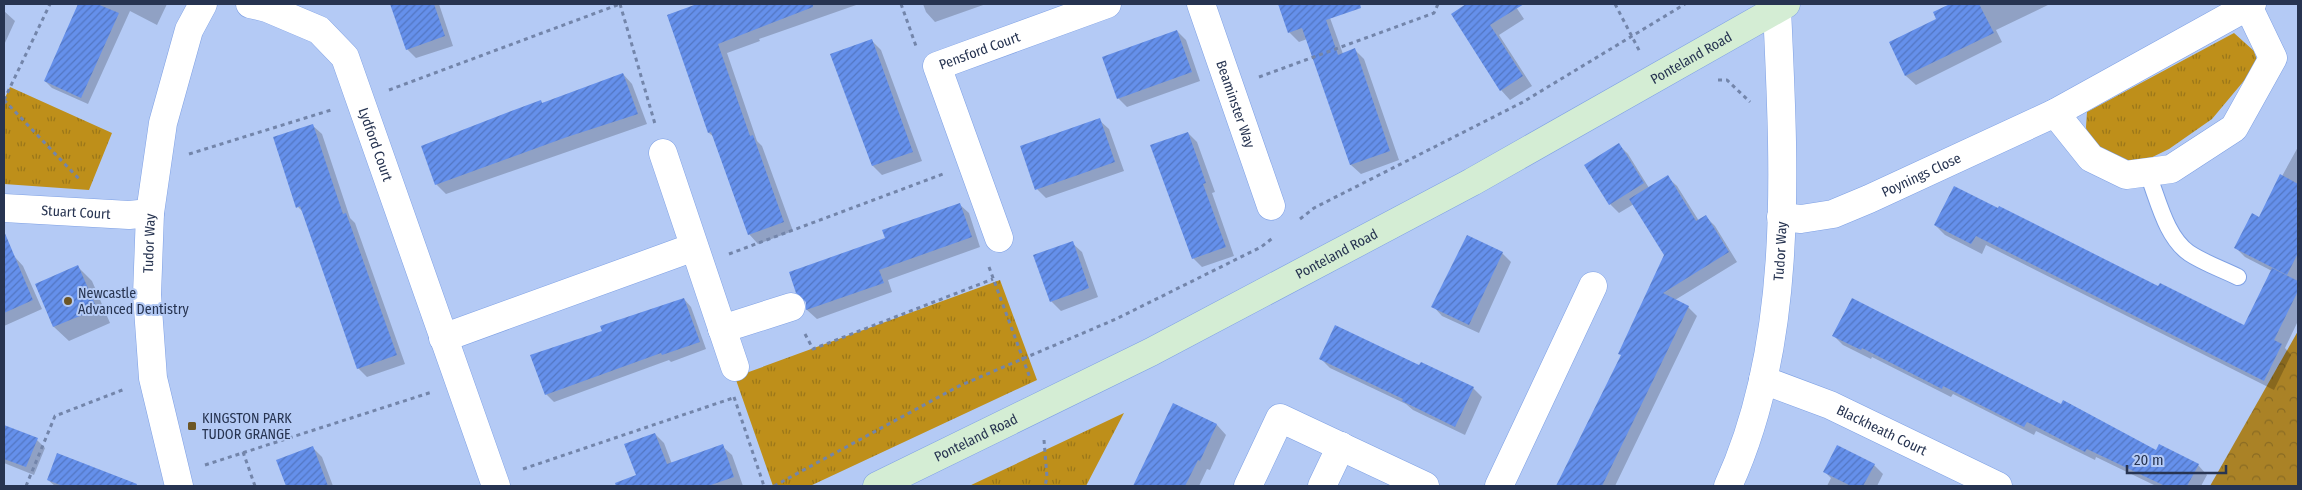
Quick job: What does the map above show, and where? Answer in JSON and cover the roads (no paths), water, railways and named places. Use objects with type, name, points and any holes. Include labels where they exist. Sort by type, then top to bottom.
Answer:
[{"type":"main road","name":"Ponteland Road","points":[[877,486],[1159,348],[1472,182],[1782,6]]},
{"type":"street","name":"Tudor Way","points":[[177,480],[153,378],[147,295],[150,213],[162,123],[189,30],[202,4]]},
{"type":"street","name":"Lydford Court","points":[[250,4],[267,8],[319,30],[345,57],[495,483]]},
{"type":"street","name":"Pensford Court","points":[[999,238],[937,66],[1107,4]]},
{"type":"street","name":"Beaminster Way","points":[[1201,4],[1271,206]]},
{"type":"street","name":"Poynings Close","points":[[1781,218],[1801,219],[1833,214],[2055,113],[2250,5],[2273,58],[2234,128],[2171,168],[2126,175],[2091,158],[2055,113]]},
{"type":"street","name":"Tudor Way","points":[[1728,486],[1745,444],[1763,380],[1777,295],[1781,218],[1782,6]]},
{"type":"street","points":[[664,153],[735,367]]},
{"type":"street","name":"Stuart Court","points":[[4,208],[128,215],[150,213]]},
{"type":"street","points":[[443,338],[697,256]]},
{"type":"street","points":[[1499,486],[1593,286]]},
{"type":"street","points":[[722,329],[790,307]]},
{"type":"street","name":"Blackheath Court","points":[[1763,380],[1830,405],[1998,486]]},
{"type":"street","points":[[1248,486],[1280,418],[1424,486]]},
{"type":"street","points":[[1322,486],[1341,446]]},
{"type":"lane","points":[[2147,172],[2171,231],[2182,247],[2198,258],[2238,277]]},
{"type":"place","name":"Newcastle Advanced Dentistry","points":[[68,301]]},
{"type":"place","name":"KINGSTON PARK TUDOR GRANGE","points":[[192,426]]}]
